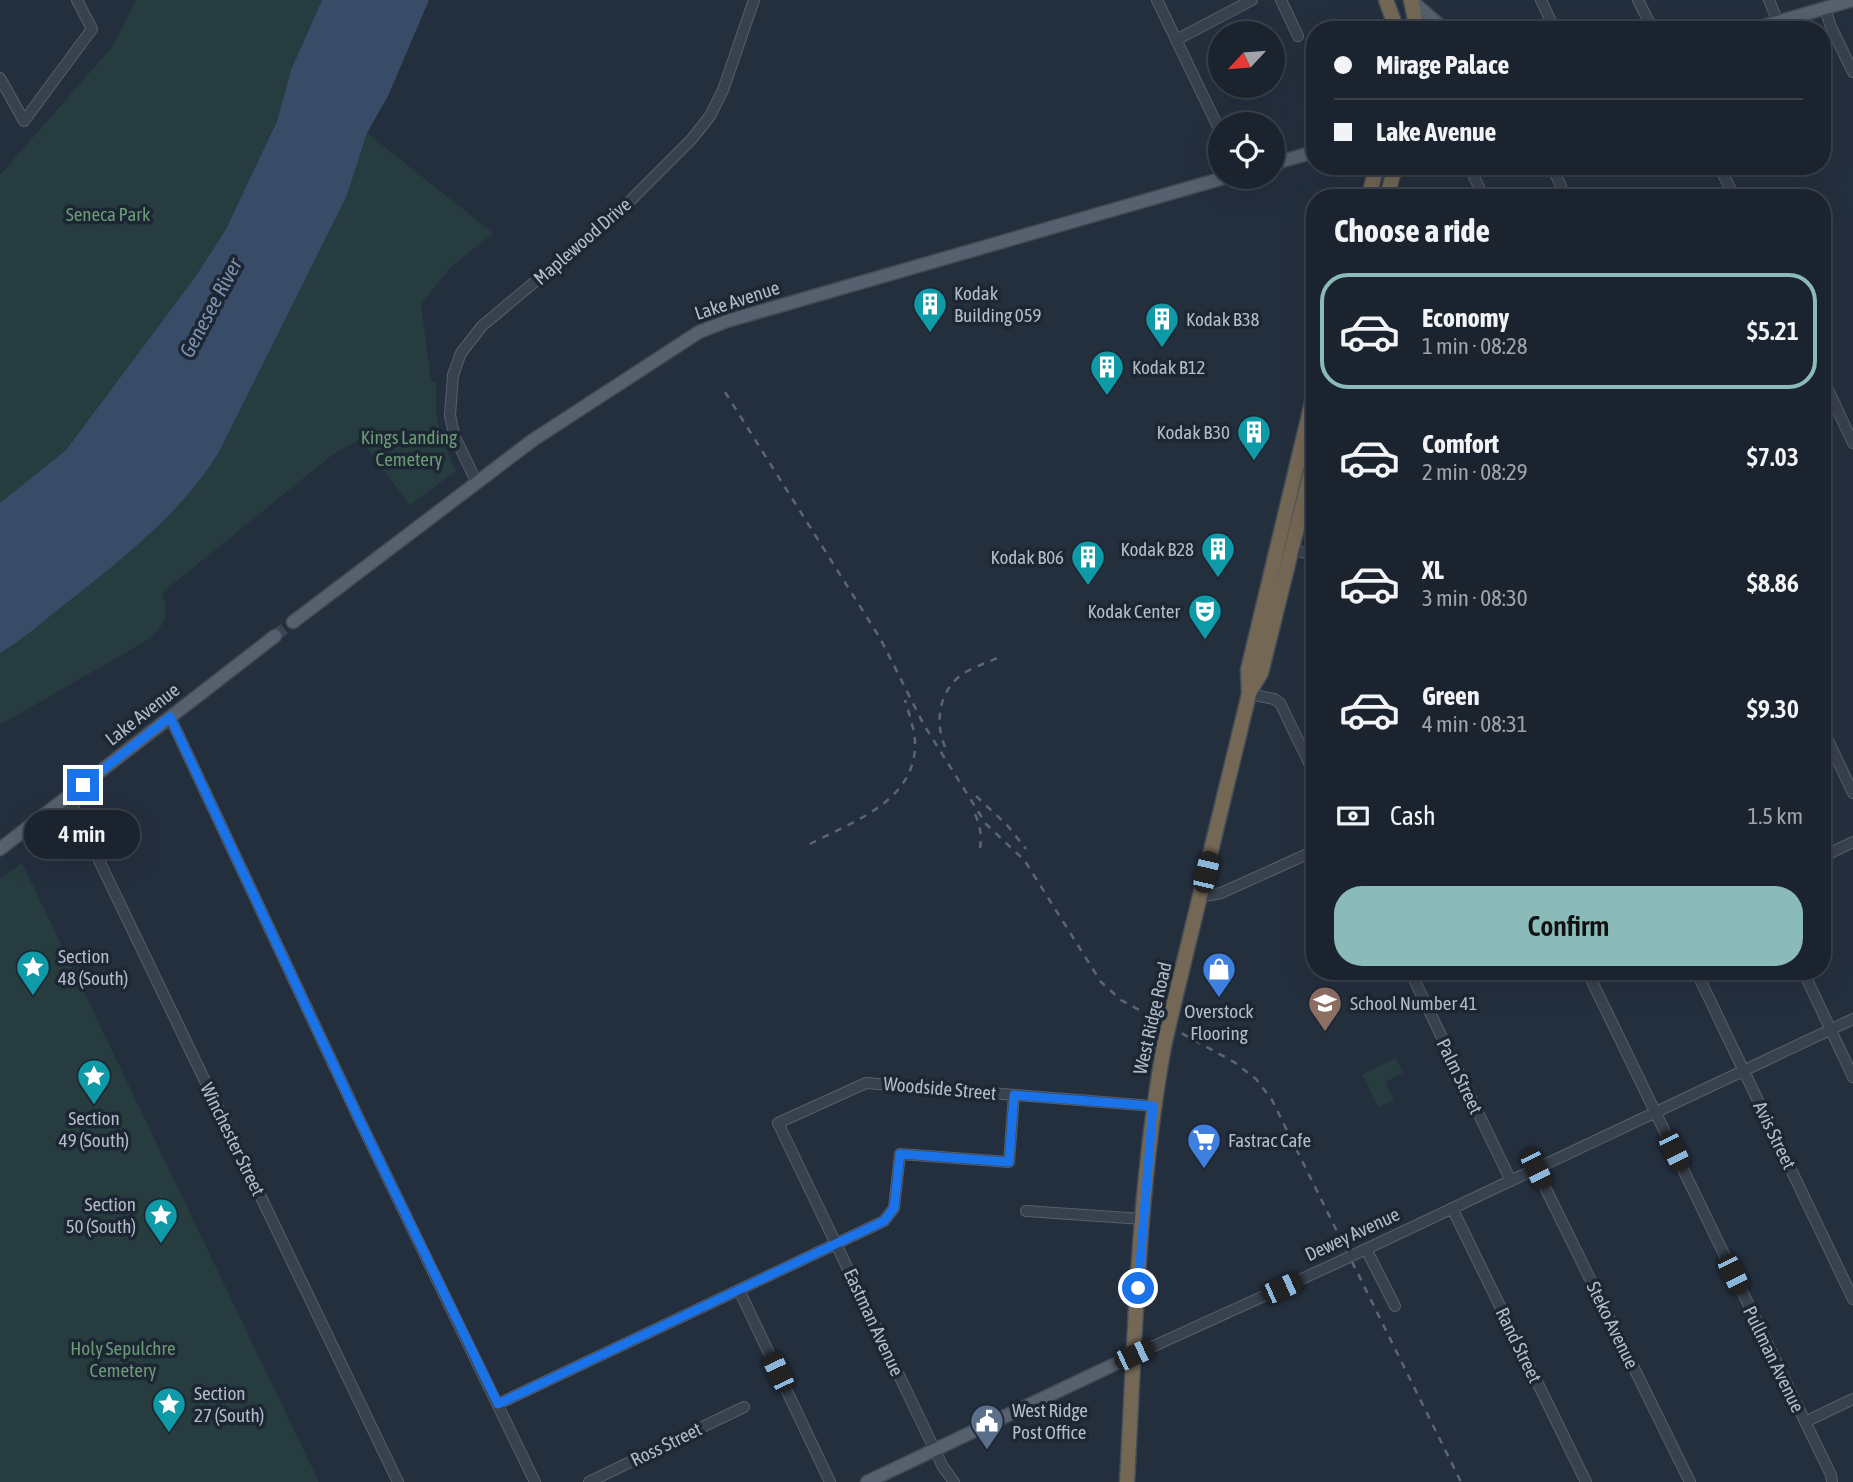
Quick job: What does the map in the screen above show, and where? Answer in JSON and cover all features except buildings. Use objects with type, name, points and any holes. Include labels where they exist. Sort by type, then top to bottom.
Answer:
[{"type":"highway","points":[[1387,0],[1394,21]]},
{"type":"highway","points":[[1411,0],[1415,21]]},
{"type":"highway","name":"West Ridge Road","points":[[1285,548],[1306,436]]},
{"type":"highway","name":"West Ridge Road","points":[[1127,1482],[1143,1219],[1153,1106],[1173,1007],[1249,694],[1248,670],[1306,484]]},
{"type":"main road","points":[[1411,0],[1435,21]]},
{"type":"main road","points":[[1781,21],[1853,0]]},
{"type":"main road","points":[[1285,160],[1306,154]]},
{"type":"main road","name":"Lake Avenue","points":[[293,622],[558,422],[678,344],[712,326],[1208,182]]},
{"type":"main road","name":"Lake Avenue","points":[[0,849],[275,636]]},
{"type":"main road","name":"Dewey Avenue","points":[[867,1482],[1134,1355]]},
{"type":"street","points":[[0,78],[24,121],[92,29],[76,0]]},
{"type":"street","name":"Maplewood Drive","points":[[477,483],[454,435],[450,415],[453,375],[461,353],[482,326],[622,209],[691,140],[709,116],[723,90],[754,0]]},
{"type":"street","points":[[1157,0],[1211,112]]},
{"type":"street","points":[[1176,40],[1252,0]]},
{"type":"street","points":[[1281,0],[1298,36]]},
{"type":"street","points":[[1541,0],[1551,21]]},
{"type":"street","points":[[1638,0],[1648,21]]},
{"type":"street","points":[[1769,0],[1778,21]]},
{"type":"street","points":[[1825,8],[1829,21]]},
{"type":"street","points":[[1831,27],[1853,72]]},
{"type":"street","points":[[1831,396],[1853,443]]},
{"type":"street","points":[[1831,406],[1835,404]]},
{"type":"street","points":[[1285,548],[1306,553]]},
{"type":"street","points":[[1249,694],[1274,699],[1280,703],[1306,757]]},
{"type":"street","points":[[170,717],[359,1119],[536,1482]]},
{"type":"street","points":[[1831,747],[1853,793]]},
{"type":"street","name":"Winchester Street","points":[[68,796],[398,1482]]},
{"type":"street","points":[[1831,853],[1853,842]]},
{"type":"street","points":[[1200,897],[1221,893],[1306,855]]},
{"type":"street","name":"Palm Street","points":[[1414,980],[1511,1181]]},
{"type":"street","name":"Pullman Avenue","points":[[1591,980],[1832,1482]]},
{"type":"street","name":"Avis Street","points":[[1700,980],[1853,1299]]},
{"type":"street","points":[[1806,980],[1853,1077]]},
{"type":"street","name":"Dewey Avenue","points":[[1134,1355],[1331,1266],[1853,1019]]},
{"type":"street","name":"Woodside Street","points":[[778,1123],[866,1083],[1153,1106]]},
{"type":"street","points":[[498,1404],[884,1221],[890,1215],[896,1199],[900,1154],[1009,1162],[1014,1095]]},
{"type":"street","name":"Eastman Avenue","points":[[778,1123],[934,1450],[954,1482]]},
{"type":"street","name":"Steko Avenue","points":[[1536,1169],[1690,1482]]},
{"type":"street","name":"Rand Street","points":[[1452,1208],[1586,1482]]},
{"type":"street","points":[[1026,1211],[1143,1219]]},
{"type":"street","points":[[1364,1250],[1395,1306]]},
{"type":"street","points":[[740,1290],[830,1482]]},
{"type":"street","points":[[1805,1422],[1853,1399]]},
{"type":"street","name":"Ross Street","points":[[589,1482],[744,1407]]},
{"type":"green space","name":"Seneca Park","points":[[136,0],[322,0],[291,70],[277,120],[226,229],[196,276],[66,450],[0,503],[0,175],[112,47]]},
{"type":"green space","name":"Kings Landing Cemetery","points":[[367,133],[493,233],[451,267],[421,304],[431,382],[437,383],[437,417],[456,471],[410,505],[360,439],[331,456],[162,593],[164,621],[151,637],[0,725],[0,653],[107,571],[148,535],[186,496],[219,452],[347,195]]},
{"type":"green space","name":"Holy Sepulchre Cemetery","points":[[22,863],[319,1482],[0,1482],[0,879]]},
{"type":"green space","points":[[1396,1058],[1403,1073],[1385,1082],[1394,1100],[1378,1107],[1362,1074]]},
{"type":"water","name":"Genesee River","points":[[322,0],[429,0],[388,96],[367,133],[347,195],[219,452],[203,475],[168,516],[128,553],[0,653],[0,503],[66,450],[196,276],[226,229],[277,121],[291,70]]},
{"type":"tunnel","points":[[275,636],[293,622]]},
{"type":"railway","points":[[725,392],[880,638],[924,725],[986,824],[1025,861],[1101,982],[1121,1000],[1234,1062],[1256,1079],[1272,1100],[1461,1482]]},
{"type":"railway","points":[[945,747],[940,718],[947,690],[961,675],[997,658]]},
{"type":"railway","points":[[810,844],[877,808],[903,783],[911,767],[915,748],[905,700]]},
{"type":"railway","points":[[976,796],[1007,825],[1026,849]]},
{"type":"railway","points":[[975,814],[980,831],[980,848]]},
{"type":"place","name":"Kodak Building 059","points":[[930,334]]},
{"type":"place","name":"Kodak B38","points":[[1162,349]]},
{"type":"place","name":"Kodak B12","points":[[1107,397]]},
{"type":"place","name":"Kodak B30","points":[[1254,462]]},
{"type":"place","name":"Kodak B28","points":[[1218,579]]},
{"type":"place","name":"Kodak B06","points":[[1088,587]]},
{"type":"place","name":"Kodak Center","points":[[1205,641]]},
{"type":"place","name":"Section 48 (South)","points":[[33,997]]},
{"type":"place","name":"Overstock Flooring","points":[[1219,999]]},
{"type":"place","name":"School Number 41","points":[[1325,1033]]},
{"type":"place","name":"Section 49 (South)","points":[[94,1106]]},
{"type":"place","name":"Fastrac Cafe","points":[[1204,1170]]},
{"type":"place","name":"Section 50 (South)","points":[[161,1245]]},
{"type":"place","name":"Section 27 (South)","points":[[169,1434]]},
{"type":"place","name":"West Ridge Post Office","points":[[987,1451]]},
{"type":"route","points":[[83,785],[170,717],[359,1119],[498,1404],[884,1221],[894,1208],[900,1154],[1009,1162],[1014,1095],[1153,1106],[1138,1288]]}]
